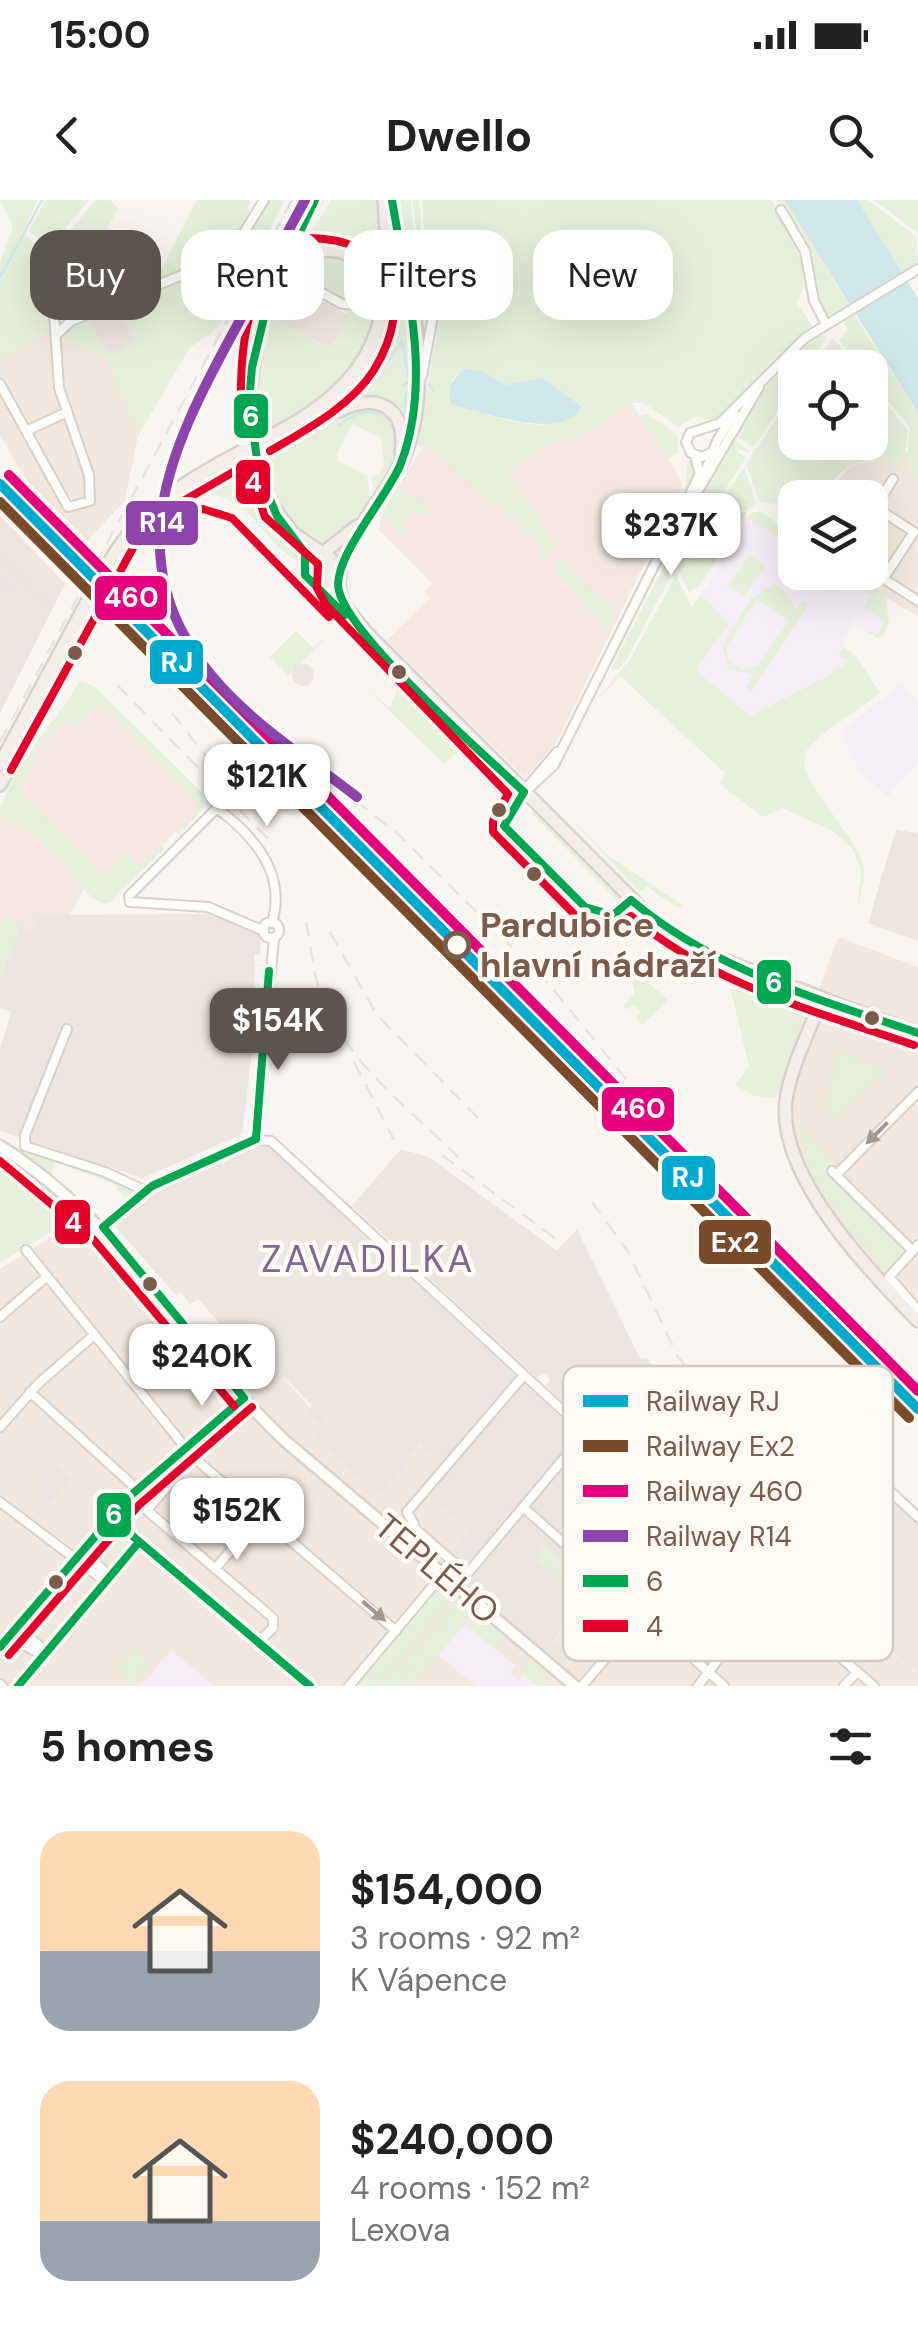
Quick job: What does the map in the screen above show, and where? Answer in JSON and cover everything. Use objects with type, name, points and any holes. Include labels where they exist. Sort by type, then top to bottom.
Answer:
[{"type":"main road","points":[[300,230],[316,200]]},
{"type":"main road","points":[[266,444],[329,400],[368,351],[381,321],[388,288],[384,200]]},
{"type":"main road","points":[[317,422],[356,387],[386,334],[397,278],[392,200]]},
{"type":"main road","points":[[309,580],[320,582],[331,575],[372,514],[405,457],[415,417],[418,390],[403,252],[393,216]]},
{"type":"main road","points":[[324,250],[346,252],[366,266],[379,289],[379,318],[368,351]]},
{"type":"main road","points":[[263,320],[253,361],[250,416],[255,459],[271,504],[305,560],[303,570],[309,580],[366,632],[636,904],[672,934],[708,954],[918,1033]]},
{"type":"main road","points":[[0,764],[111,569],[147,515],[168,498],[266,444],[368,401],[392,413],[401,432],[398,466],[385,493]]},
{"type":"main road","points":[[401,432],[415,417]]},
{"type":"main road","points":[[271,504],[293,532],[332,561],[332,593],[357,620]]},
{"type":"main road","points":[[305,560],[322,553],[372,514]]},
{"type":"main road","points":[[360,532],[338,582],[341,598],[366,632]]},
{"type":"main road","points":[[0,785],[93,602]]},
{"type":"main road","points":[[822,998],[787,1096],[790,1136],[812,1188],[840,1233],[918,1321]]},
{"type":"main road","name":"TEPLÉHO","points":[[0,1146],[54,1183],[103,1227],[244,1398],[284,1440],[578,1686]]},
{"type":"street","points":[[246,230],[264,200]]},
{"type":"street","points":[[782,210],[804,250],[813,296],[826,324]]},
{"type":"street","points":[[679,520],[700,474],[686,440],[694,430],[720,423],[777,362],[826,324],[914,271]]},
{"type":"street","points":[[57,334],[71,321],[181,276]]},
{"type":"street","points":[[0,384],[69,509],[88,503],[93,496],[91,480],[59,388],[55,320]]},
{"type":"street","points":[[418,390],[432,320]]},
{"type":"street","points":[[679,520],[740,414],[777,362]]},
{"type":"street","points":[[524,792],[566,740],[714,449],[759,382]]},
{"type":"street","points":[[26,431],[66,413]]},
{"type":"street","points":[[704,429],[713,434],[714,449]]},
{"type":"street","points":[[695,456],[714,449]]},
{"type":"street","points":[[888,487],[893,480]]},
{"type":"street","points":[[888,519],[914,532],[888,573]]},
{"type":"street","points":[[888,582],[918,601]]},
{"type":"street","points":[[512,781],[533,782]]},
{"type":"street","points":[[533,782],[536,804]]},
{"type":"street","points":[[256,1140],[267,933],[276,890],[272,869],[250,839],[216,808],[129,896],[138,906],[204,906],[267,933]]},
{"type":"street","points":[[67,1029],[25,1135],[25,1146],[105,1172],[146,1191]]},
{"type":"street","points":[[918,1092],[834,1173],[915,1248],[888,1277],[918,1310]]},
{"type":"street","points":[[103,1227],[146,1191],[256,1140],[274,1144],[563,1411]]},
{"type":"street","points":[[26,1250],[193,1457],[396,1630]]},
{"type":"street","points":[[0,1316],[46,1276]]},
{"type":"street","points":[[0,1428],[30,1392],[94,1335]]},
{"type":"street","points":[[467,1574],[412,1526],[407,1512],[524,1375]]},
{"type":"street","points":[[30,1392],[147,1510],[273,1618],[273,1628],[258,1642]]},
{"type":"street","points":[[0,1647],[133,1492],[244,1398]]},
{"type":"street","points":[[147,1510],[193,1457]]},
{"type":"street","points":[[457,1586],[563,1459]]},
{"type":"street","points":[[893,1493],[918,1517]]},
{"type":"street","points":[[0,1502],[108,1579]]},
{"type":"street","points":[[523,1507],[563,1543]]},
{"type":"street","points":[[215,1569],[261,1515]]},
{"type":"street","points":[[110,1517],[310,1686]]},
{"type":"street","points":[[402,1539],[412,1526]]},
{"type":"street","points":[[18,1686],[139,1542]]},
{"type":"street","points":[[348,1686],[443,1574]]},
{"type":"street","points":[[15,1629],[21,1644],[45,1654]]},
{"type":"street","points":[[578,1686],[601,1661]]},
{"type":"street","points":[[695,1661],[724,1686]]},
{"type":"street","points":[[698,1686],[716,1661]]},
{"type":"street","points":[[844,1661],[874,1686]]},
{"type":"street","points":[[844,1686],[857,1672]]},
{"type":"shaded area","points":[[324,302],[344,313],[344,320],[348,320],[331,349],[279,320],[324,320]]},
{"type":"shaded area","points":[[88,320],[124,320],[136,338],[111,357]]},
{"type":"shaded area","points":[[51,331],[107,360],[138,436],[125,500],[83,546],[50,519],[0,436],[0,359]]},
{"type":"shaded area","points":[[631,403],[674,467],[682,487],[556,743],[525,778],[387,640],[430,598],[425,592],[432,583],[379,530],[383,511],[423,447],[428,446],[471,479],[511,469],[549,444],[584,435]]},
{"type":"shaded area","points":[[918,449],[918,617],[874,590],[888,590],[888,480],[839,480],[849,467],[888,460]]},
{"type":"shaded area","points":[[0,516],[65,584],[0,713]]},
{"type":"shaded area","points":[[749,519],[778,538],[778,590],[860,590],[870,596],[864,606],[885,620],[877,634],[854,621],[839,654],[847,660],[843,668],[838,665],[832,674],[750,716],[695,669],[729,624],[701,595]]},
{"type":"shaded area","points":[[299,664],[307,664],[314,675],[307,686],[299,686],[292,679],[292,671]]},
{"type":"shaded area","points":[[79,682],[93,685],[203,794],[203,809],[180,833],[175,832],[110,903],[100,902],[84,889],[69,916],[41,915],[29,935],[8,915],[0,919],[0,808],[29,755],[49,732]]},
{"type":"shaded area","points":[[901,684],[918,701],[918,764],[888,796],[862,775],[840,732]]},
{"type":"shaded area","points":[[896,829],[918,834],[918,941],[868,923]]},
{"type":"shaded area","points":[[212,914],[261,934],[260,954],[254,955],[255,1024],[242,1134],[143,1178],[0,1131],[0,1049],[11,1012],[0,1008],[0,979],[20,926],[29,934],[41,915]]},
{"type":"shaded area","points":[[838,937],[918,967],[918,1314],[846,1235],[813,1181],[799,1149],[784,1085]]},
{"type":"shaded area","points":[[254,1147],[269,1147],[563,1419],[563,1626],[554,1640],[563,1648],[562,1665],[466,1585],[466,1568],[450,1554],[469,1528],[429,1498],[452,1470],[421,1445],[380,1495],[315,1439],[330,1421],[325,1418],[322,1428],[307,1412],[312,1406],[284,1377],[278,1382],[261,1365],[258,1367],[198,1299],[190,1304],[181,1292],[176,1295],[115,1226],[162,1188]]},
{"type":"shaded area","points":[[401,1149],[429,1157],[557,1251],[577,1229],[640,1358],[647,1358],[652,1366],[563,1366],[563,1402],[546,1386],[550,1379],[546,1374],[536,1377],[352,1206]]},
{"type":"shaded area","points":[[83,1217],[220,1380],[249,1357],[257,1366],[283,1377],[322,1421],[326,1418],[332,1422],[316,1439],[379,1494],[422,1445],[453,1470],[431,1498],[469,1528],[554,1641],[563,1626],[563,1661],[893,1661],[893,1653],[918,1675],[918,1686],[0,1686],[0,1269]]},
{"type":"shaded area","points":[[52,1463],[70,1479],[46,1505],[29,1489]]},
{"type":"shaded area","points":[[893,1499],[918,1523],[918,1674],[893,1652]]},
{"type":"shaded area","points":[[465,1624],[516,1666],[510,1674],[518,1680],[524,1674],[539,1686],[476,1686],[438,1655]]},
{"type":"shaded area","points":[[171,1650],[214,1686],[141,1686]]},
{"type":"green space","points":[[0,200],[38,200],[23,231],[30,240],[30,320],[48,320],[51,331],[0,359],[0,263],[13,227]]},
{"type":"green space","points":[[45,200],[89,200],[64,230],[29,231]]},
{"type":"green space","points":[[95,200],[110,200],[118,208],[106,230],[71,230]]},
{"type":"green space","points":[[197,200],[250,200],[247,222],[261,200],[285,200],[269,230],[182,230]]},
{"type":"green space","points":[[331,200],[377,200],[379,230],[344,230],[344,240],[324,237],[324,230],[313,230]]},
{"type":"green space","points":[[400,200],[410,200],[414,230],[404,230]]},
{"type":"green space","points":[[413,200],[420,200],[421,230],[416,230]]},
{"type":"green space","points":[[422,200],[771,200],[798,250],[803,277],[797,303],[813,327],[784,350],[778,350],[778,355],[716,422],[695,417],[679,427],[644,403],[631,403],[584,435],[549,444],[511,469],[510,478],[556,545],[543,560],[539,545],[498,503],[495,506],[428,446],[416,445],[439,321],[513,320],[513,230],[424,230]],"holes":[[[463,368],[484,372],[505,385],[542,378],[582,408],[555,423],[506,420],[459,407],[452,380]]]},
{"type":"green space","points":[[777,200],[784,200],[849,305],[832,317],[819,308],[804,243]]},
{"type":"green space","points":[[857,200],[868,200],[916,236],[918,264],[902,273]]},
{"type":"green space","points":[[874,200],[918,200],[918,233]]},
{"type":"green space","points":[[181,231],[181,271],[161,280],[161,270]]},
{"type":"green space","points":[[324,254],[344,256],[344,300],[324,293]]},
{"type":"green space","points":[[181,279],[181,320],[222,320],[189,349],[138,436],[107,360],[62,337],[68,327],[88,320],[112,356],[136,337],[124,320],[161,320],[161,287]]},
{"type":"green space","points":[[854,315],[877,350],[847,350],[839,340],[847,330],[843,321]]},
{"type":"green space","points":[[266,320],[280,320],[330,349],[347,320],[373,320],[357,358],[335,386],[288,421],[256,437]]},
{"type":"green space","points":[[397,320],[406,321],[415,389],[411,414],[405,424],[385,401],[359,393],[382,358]]},
{"type":"green space","points":[[417,320],[430,320],[423,362]]},
{"type":"green space","points":[[819,334],[827,337],[818,350],[803,350]]},
{"type":"green space","points":[[833,338],[843,350],[823,350]]},
{"type":"green space","points":[[888,367],[918,413],[918,482],[907,463],[910,428],[888,400]]},
{"type":"green space","points":[[778,374],[778,411],[754,447],[732,434],[760,392]]},
{"type":"green space","points":[[888,406],[908,431],[902,468],[877,460],[888,460]]},
{"type":"green space","points":[[380,407],[394,421],[396,461],[375,495],[371,476],[378,475],[384,464],[381,438],[353,424],[337,453],[338,461],[367,476],[371,505],[355,525],[323,550],[290,523],[260,460],[308,438],[352,408]]},
{"type":"green space","points":[[647,414],[677,434],[678,452],[669,459],[639,416]]},
{"type":"green space","points":[[778,416],[778,460],[877,460],[856,463],[835,480],[778,480],[778,504],[759,502],[746,464]]},
{"type":"green space","points":[[731,437],[750,452],[735,449],[746,458],[682,555],[627,659],[619,669],[611,669]]},
{"type":"green space","points":[[693,459],[698,470],[627,610],[685,490],[688,460]]},
{"type":"green space","points":[[251,465],[270,513],[301,553],[300,563],[247,512],[221,496],[202,491]]},
{"type":"green space","points":[[744,467],[756,503],[749,510],[714,512]]},
{"type":"green space","points":[[398,485],[434,514],[411,512],[403,521],[401,537],[382,513]]},
{"type":"green space","points":[[192,505],[210,506],[239,519],[263,541],[295,581],[286,583],[262,553],[254,553],[259,546],[233,524],[196,514]]},
{"type":"green space","points":[[747,512],[702,582],[689,593],[678,568],[713,514]]},
{"type":"green space","points":[[752,512],[760,512],[778,523],[778,538],[748,518]]},
{"type":"green space","points":[[749,554],[765,565],[744,597],[727,586]]},
{"type":"green space","points":[[558,559],[565,559],[587,588],[618,608],[608,630],[555,572],[552,575]]},
{"type":"green space","points":[[676,575],[691,607],[701,595],[729,624],[695,669],[750,716],[832,674],[838,665],[843,667],[847,660],[839,655],[843,647],[856,656],[880,693],[820,737],[806,752],[804,763],[864,868],[858,907],[861,870],[852,848],[833,831],[782,808],[763,817],[720,784],[725,773],[620,676],[599,698],[631,658]]},
{"type":"green space","points":[[775,584],[790,597],[795,611],[802,601],[808,605],[752,691],[746,687],[754,674],[729,669],[722,647],[751,598]],"holes":[[[757,599],[789,620],[758,666],[743,670],[729,661],[726,648]]]},
{"type":"green space","points":[[861,590],[885,592],[889,623],[883,636],[877,638],[862,628],[877,634],[885,621],[863,608],[870,596]]},
{"type":"green space","points":[[296,631],[313,648],[331,633],[288,675],[270,657]]},
{"type":"green space","points":[[396,676],[451,736],[459,752],[443,763],[365,687],[390,708],[399,684]]},
{"type":"green space","points":[[79,682],[93,685],[203,794],[203,809],[180,833],[175,832],[200,805],[100,703],[75,727],[66,720],[44,742],[20,790],[104,875],[127,853],[139,865],[161,844],[165,848],[107,904],[92,898],[35,835],[0,816],[10,785]]},
{"type":"green space","points":[[560,808],[608,856],[683,905],[678,908],[647,887],[639,891]]},
{"type":"green space","points":[[535,812],[620,897],[621,904],[532,814]]},
{"type":"green space","points":[[8,915],[20,926],[0,979],[0,919]]},
{"type":"green space","points":[[649,942],[802,998],[809,1009],[796,999]]},
{"type":"green space","points":[[659,960],[665,965],[648,982],[668,1000],[642,1025],[635,1018],[641,1012],[633,1004],[627,1010],[623,1006],[635,993],[628,966]]},
{"type":"green space","points":[[734,987],[808,1014],[776,1098],[755,1096],[735,1085],[749,1066],[731,991]]},
{"type":"green space","points":[[841,1051],[888,1070],[836,1117],[836,1122],[824,1102]]},
{"type":"green space","points":[[794,1104],[796,1135],[805,1159],[843,1226],[887,1281],[849,1238],[815,1188],[795,1133]]},
{"type":"green space","points":[[802,1129],[834,1162],[825,1169],[827,1175],[896,1244],[906,1248],[906,1255],[887,1273],[819,1184],[803,1145]]},
{"type":"green space","points":[[8,1145],[105,1174],[134,1189],[134,1193],[126,1199],[112,1183],[55,1162],[51,1171],[56,1174],[50,1173]]},
{"type":"green space","points":[[0,1155],[49,1187],[78,1215],[0,1263]]},
{"type":"green space","points":[[111,1527],[120,1534],[115,1543],[121,1536],[129,1542],[122,1555],[116,1549],[107,1551],[106,1545],[112,1540],[100,1537]]},
{"type":"green space","points":[[545,1546],[563,1562],[563,1572],[558,1578],[535,1557]]},
{"type":"green space","points":[[438,1585],[445,1585],[453,1597],[378,1686],[352,1686]]},
{"type":"green space","points":[[460,1598],[505,1636],[499,1645],[492,1647],[465,1624],[412,1686],[401,1686],[413,1663],[399,1686],[381,1686],[421,1639],[417,1653],[422,1652],[425,1634],[440,1628],[441,1624],[431,1627]]},
{"type":"green space","points":[[135,1648],[151,1664],[131,1685],[115,1671]]},
{"type":"green space","points":[[535,1662],[547,1672],[546,1686],[539,1686],[524,1674],[524,1665]]},
{"type":"water","points":[[784,200],[857,200],[918,298],[918,413],[888,365],[888,350],[878,350]]},
{"type":"water","points":[[463,368],[484,372],[505,385],[542,378],[582,407],[559,423],[542,424],[459,407],[450,403],[450,386]]},
{"type":"waterway","points":[[0,277],[42,200]]},
{"type":"waterway","points":[[368,390],[402,341],[409,381],[404,385]]},
{"type":"waterway","points":[[429,384],[433,390]]},
{"type":"waterway","points":[[404,417],[406,394]]},
{"type":"waterway","points":[[339,425],[367,412],[380,414],[393,423]]},
{"type":"waterway","points":[[389,473],[396,452]]},
{"type":"railway","points":[[0,742],[292,200]]},
{"type":"railway","points":[[0,497],[159,661]]},
{"type":"railway","points":[[0,557],[45,602]]},
{"type":"railway","points":[[0,583],[8,590]]},
{"type":"railway","points":[[117,685],[275,846]]},
{"type":"railway","points":[[172,713],[212,764]]},
{"type":"railway","points":[[257,723],[398,834],[548,983],[705,1176],[918,1391]]},
{"type":"railway","points":[[306,922],[322,998],[347,1043],[381,1084],[458,1157]]},
{"type":"railway","points":[[330,932],[377,1015],[483,1123]]},
{"type":"railway","points":[[354,1062],[394,1140]]},
{"type":"railway","points":[[442,1155],[559,1241]]},
{"type":"railway","points":[[592,1202],[627,1250],[686,1366]]},
{"type":"rail line","name":"R14","points":[[305,200],[190,419],[173,462],[163,504],[160,547],[166,590],[183,633],[212,676],[263,725],[357,797]]},
{"type":"rail line","name":"460","points":[[9,475],[918,1391]]},
{"type":"rail line","name":"RJ","points":[[0,484],[875,1366]]},
{"type":"rail line","name":"Ex2","points":[[0,502],[857,1366]]},
{"type":"rail line","name":"RJ","points":[[893,1384],[918,1409]]},
{"type":"rail line","name":"Ex2","points":[[893,1402],[909,1418]]},
{"type":"transit line","name":"6","points":[[315,200],[269,297],[252,367],[249,402],[259,473],[277,516],[305,553],[305,575],[345,615]]},
{"type":"transit line","name":"6","points":[[392,200],[414,332],[415,398],[401,463],[343,562],[339,591],[349,612],[392,666],[524,792],[504,826],[585,907],[613,915],[631,900],[663,925],[732,964],[918,1033]]},
{"type":"transit line","name":"4","points":[[242,438],[241,382],[247,326],[266,276],[283,255],[306,238],[359,248],[376,261],[388,278],[394,298],[387,344],[374,370],[353,395],[270,451]]},
{"type":"transit line","name":"4","points":[[11,770],[138,539],[173,507],[247,464],[265,517],[318,564],[317,588],[326,605],[508,794],[493,821],[493,832],[577,917],[613,927],[631,916],[662,940],[730,978],[914,1045]]},
{"type":"transit line","name":"4","points":[[168,517],[203,509],[232,518],[329,617]]},
{"type":"transit line","name":"6","points":[[256,1139],[269,971]]},
{"type":"transit line","name":"6","points":[[103,1227],[152,1186],[256,1139]]},
{"type":"transit line","name":"4","points":[[0,1161],[93,1239],[234,1406]]},
{"type":"transit line","name":"6","points":[[103,1227],[244,1398]]},
{"type":"transit line","name":"6","points":[[0,1647],[130,1496],[244,1398]]},
{"type":"transit line","name":"4","points":[[9,1655],[139,1505],[252,1407]]},
{"type":"transit line","name":"6","points":[[110,1517],[310,1686]]},
{"type":"transit line","name":"6","points":[[18,1686],[139,1542]]},
{"type":"place","name":"Pardubice hlavní nádraží","points":[[457,945]]},
{"type":"district","name":"ZAVADILKA","points":[[368,1259]]}]
